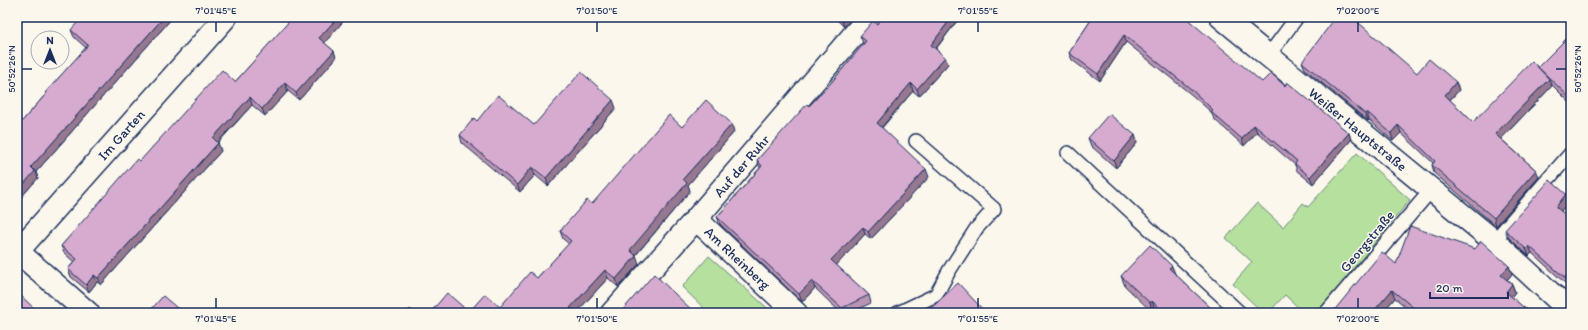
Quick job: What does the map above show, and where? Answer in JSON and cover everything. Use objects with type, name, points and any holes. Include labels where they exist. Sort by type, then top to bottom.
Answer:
[{"type":"street","name":"Im Garten","points":[[17,252],[226,17]]},
{"type":"street","name":"Auf der Ruhr","points":[[612,313],[696,220],[869,17]]},
{"type":"street","name":"Weißer Hauptstraße","points":[[1221,17],[1494,241],[1571,312]]},
{"type":"street","name":"Am Rheinberg","points":[[696,220],[796,313]]},
{"type":"street","points":[[17,252],[88,313]]},
{"type":"lane","points":[[1268,56],[1297,17]]},
{"type":"lane","points":[[898,313],[936,295],[949,271],[976,230],[994,209],[916,141]]},
{"type":"lane","points":[[1068,153],[1240,313]]},
{"type":"lane","points":[[1494,241],[1571,153]]},
{"type":"lane","name":"Georgstraße","points":[[1326,313],[1432,189]]},
{"type":"green space","points":[[1357,153],[1410,200],[1317,313],[1304,313],[1285,295],[1268,313],[1263,313],[1233,284],[1252,262],[1226,238],[1257,203],[1283,227],[1303,203],[1308,207]]},
{"type":"green space","points":[[709,256],[773,313],[709,313],[682,287]]},
{"type":"building","points":[[82,17],[164,17],[31,167],[35,171],[17,192],[17,127],[66,70],[70,70],[70,65],[88,45],[71,30]]},
{"type":"building","points":[[293,17],[338,17],[319,38],[334,51],[296,93],[285,83],[262,109],[250,97],[213,138],[218,143],[98,278],[94,275],[86,285],[68,269],[77,259],[61,246],[137,159],[140,161],[222,70],[235,82]]},
{"type":"building","points":[[882,17],[952,17],[931,45],[945,57],[917,89],[911,83],[877,123],[926,169],[868,232],[863,227],[831,260],[869,295],[842,308],[812,281],[799,294],[717,217],[762,166],[757,160],[807,104],[809,106],[830,84],[866,41],[860,36],[873,21],[877,24]]},
{"type":"building","points":[[1093,17],[1185,17],[1262,82],[1271,73],[1285,86],[1287,82],[1349,133],[1310,177],[1295,164],[1297,161],[1254,125],[1242,139],[1211,112],[1213,110],[1191,89],[1124,35],[1098,74],[1069,53]]},
{"type":"building","points":[[1336,17],[1352,17],[1417,73],[1429,59],[1456,82],[1445,95],[1473,122],[1532,61],[1549,79],[1495,134],[1536,170],[1494,218],[1432,165],[1435,161],[1398,125],[1391,133],[1367,112],[1365,114],[1302,62]]},
{"type":"building","points":[[1571,34],[1571,95],[1569,97],[1538,67]]},
{"type":"building","points":[[581,72],[613,100],[546,178],[532,167],[517,185],[460,135],[474,118],[477,121],[498,95],[534,125]]},
{"type":"building","points":[[706,100],[732,124],[683,179],[687,183],[630,250],[636,256],[616,279],[605,270],[570,308],[576,313],[430,313],[447,293],[469,312],[485,294],[500,307],[530,272],[537,278],[571,241],[560,231],[587,200],[592,204],[669,115],[682,127]]},
{"type":"building","points":[[1109,114],[1135,135],[1114,161],[1088,138]]},
{"type":"building","points":[[1550,180],[1566,194],[1556,207],[1571,220],[1571,271],[1565,278],[1529,246],[1526,249],[1505,230]]},
{"type":"building","points":[[1410,226],[1475,249],[1481,241],[1509,266],[1501,275],[1512,284],[1506,292],[1530,313],[1420,313],[1392,290],[1372,313],[1332,313],[1382,252],[1396,264]]},
{"type":"building","points":[[1150,245],[1172,266],[1169,268],[1215,312],[1218,309],[1222,313],[1165,313],[1152,301],[1150,303],[1121,276]]},
{"type":"building","points":[[654,274],[695,313],[620,313]]},
{"type":"building","points":[[958,283],[986,313],[926,313]]},
{"type":"building","points":[[17,292],[39,313],[17,313]]},
{"type":"building","points":[[163,296],[183,313],[150,313],[149,312]]},
{"type":"building","points":[[410,309],[414,313],[406,313]]}]
